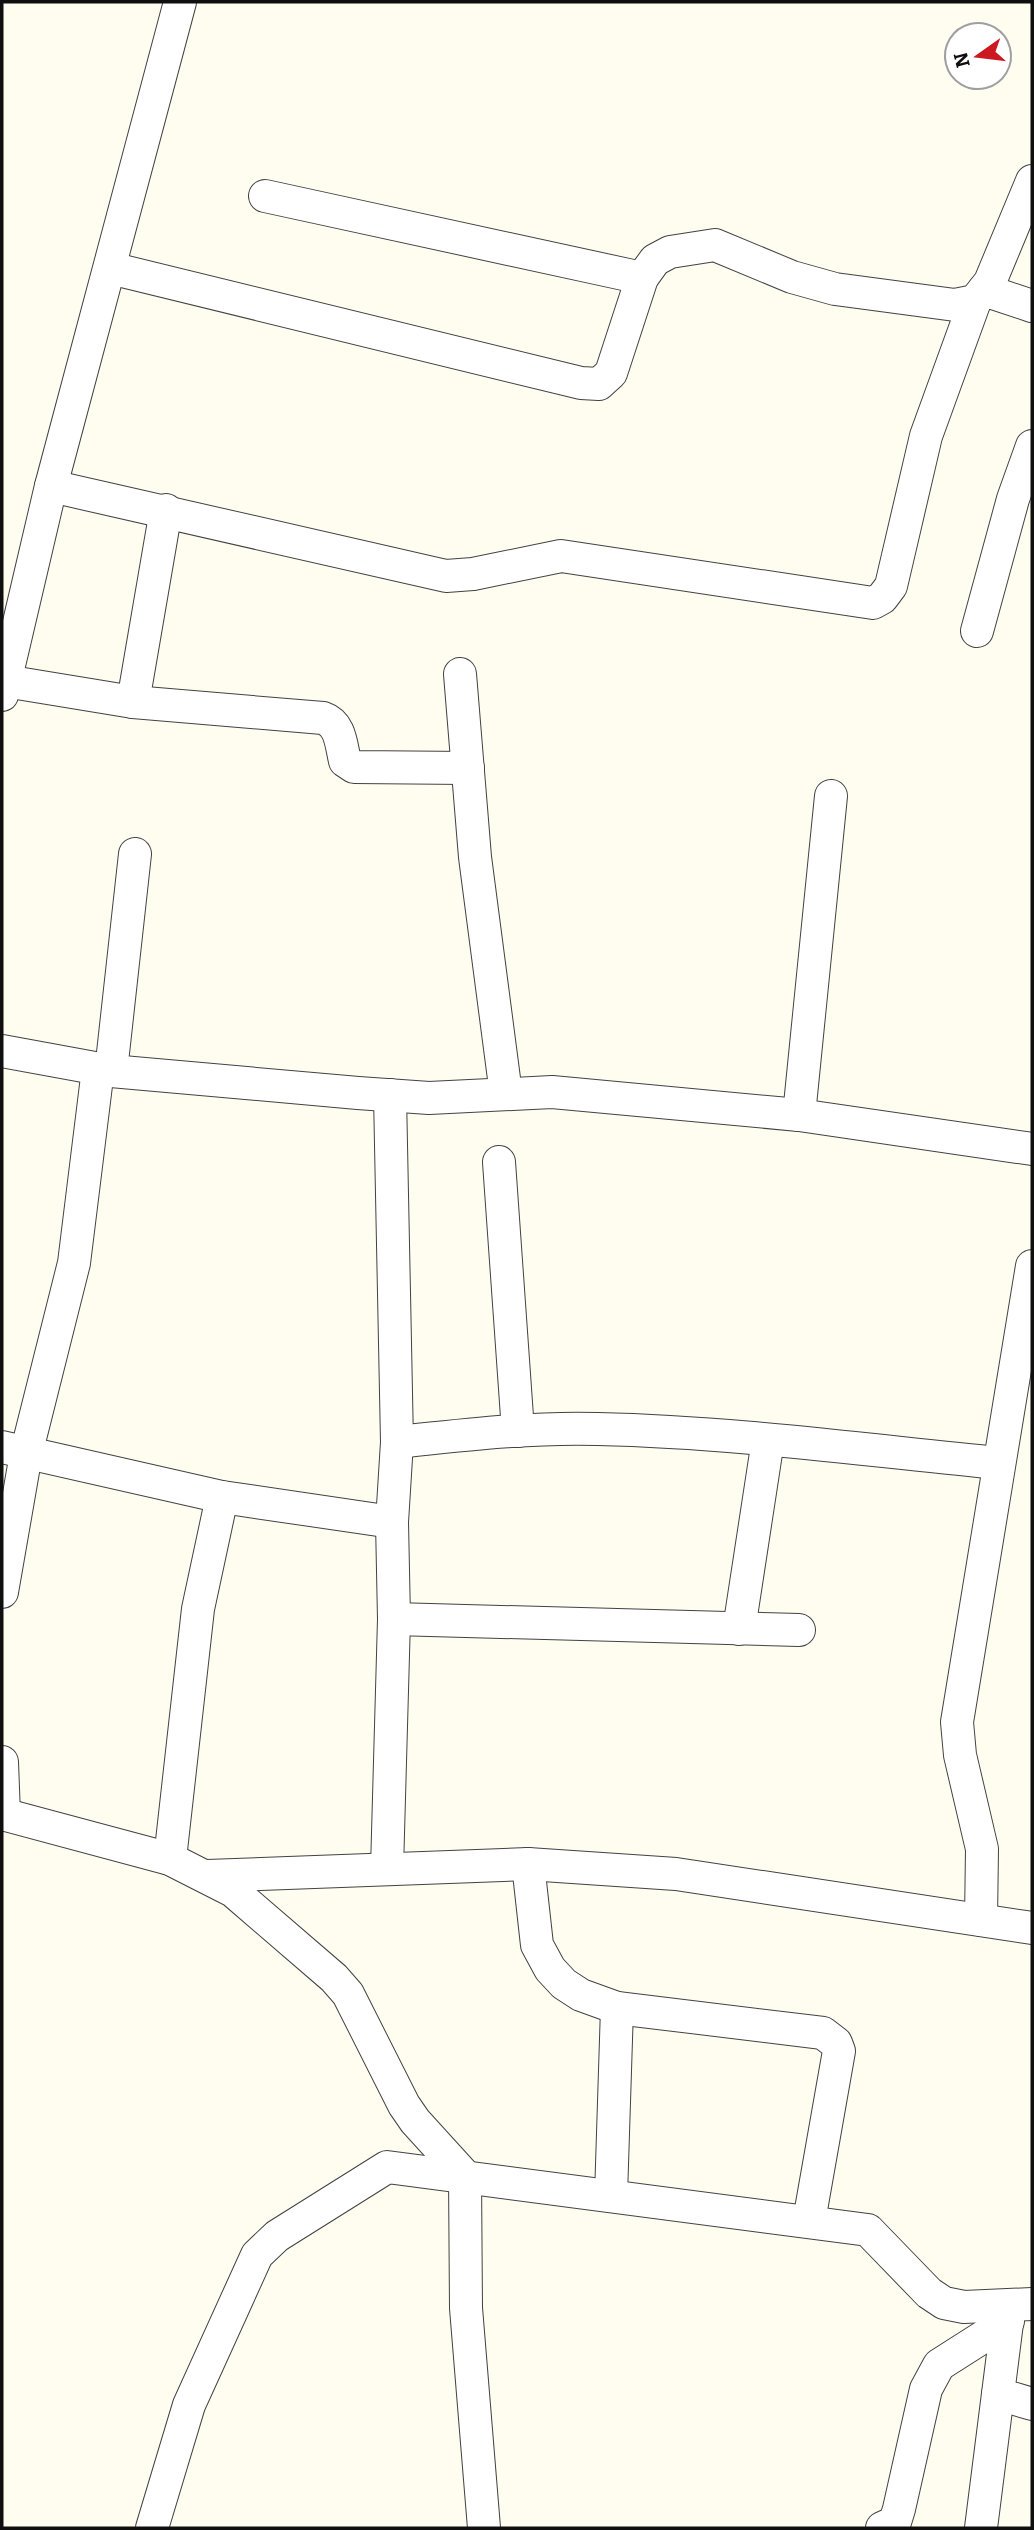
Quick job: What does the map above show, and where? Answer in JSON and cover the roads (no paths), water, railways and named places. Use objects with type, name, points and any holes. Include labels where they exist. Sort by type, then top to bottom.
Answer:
[{"type":"street","points":[[180,2],[51,486],[3,688],[323,718],[332,721],[337,729],[345,761],[354,767],[468,768]]},
{"type":"street","points":[[51,486],[166,510],[446,576],[473,575],[561,556],[863,604],[873,603],[883,598],[891,586],[926,436],[979,295],[990,282],[1032,181]]},
{"type":"street","points":[[265,196],[642,278]]},
{"type":"street","points":[[110,268],[581,383],[599,384],[611,373],[642,278],[655,260],[670,252],[715,245],[792,277],[835,289],[955,305],[979,295],[1032,306]]},
{"type":"street","points":[[977,631],[1016,488],[1032,446]]},
{"type":"street","points":[[133,702],[166,510]]},
{"type":"street","points":[[460,674],[475,857],[506,1094]]},
{"type":"street","points":[[799,1115],[831,796]]},
{"type":"street","points":[[2,1592],[14,1451],[74,1263],[105,1070],[135,854]]},
{"type":"street","points":[[2,1051],[105,1070],[390,1095],[429,1098],[552,1092],[799,1115],[1032,1149]]},
{"type":"street","points":[[387,1869],[394,1619],[392,1522],[397,1442],[390,1095]]},
{"type":"street","points":[[499,1162],[518,1431]]},
{"type":"street","points":[[981,1920],[982,1849],[960,1755],[957,1721],[1032,1266]]},
{"type":"street","points":[[397,1442],[518,1431],[597,1429],[768,1440],[999,1463]]},
{"type":"street","points":[[739,1629],[768,1440]]},
{"type":"street","points":[[14,1451],[222,1497],[392,1522]]},
{"type":"street","points":[[170,1859],[198,1609],[222,1497]]},
{"type":"street","points":[[394,1619],[799,1630]]},
{"type":"street","points":[[2,1762],[3,1814],[170,1859],[207,1876],[255,1908],[348,1994],[398,2095],[415,2121],[466,2176],[466,2308],[484,2528]]},
{"type":"street","points":[[528,1864],[537,1945],[550,1969],[564,1984],[581,1995],[617,2008],[823,2034],[836,2043],[839,2051],[809,2221]]},
{"type":"street","points":[[207,1876],[528,1864],[676,1874],[1032,1928]]},
{"type":"street","points":[[611,2196],[617,2008]]},
{"type":"street","points":[[152,2528],[189,2405],[257,2255],[277,2236],[387,2167],[868,2230],[929,2293],[944,2303],[1017,2310]]},
{"type":"street","points":[[981,2528],[998,2394],[1017,2310]]},
{"type":"street","points":[[882,2528],[895,2522],[926,2389],[933,2372],[1017,2310]]},
{"type":"street","points":[[998,2394],[1032,2404]]}]
